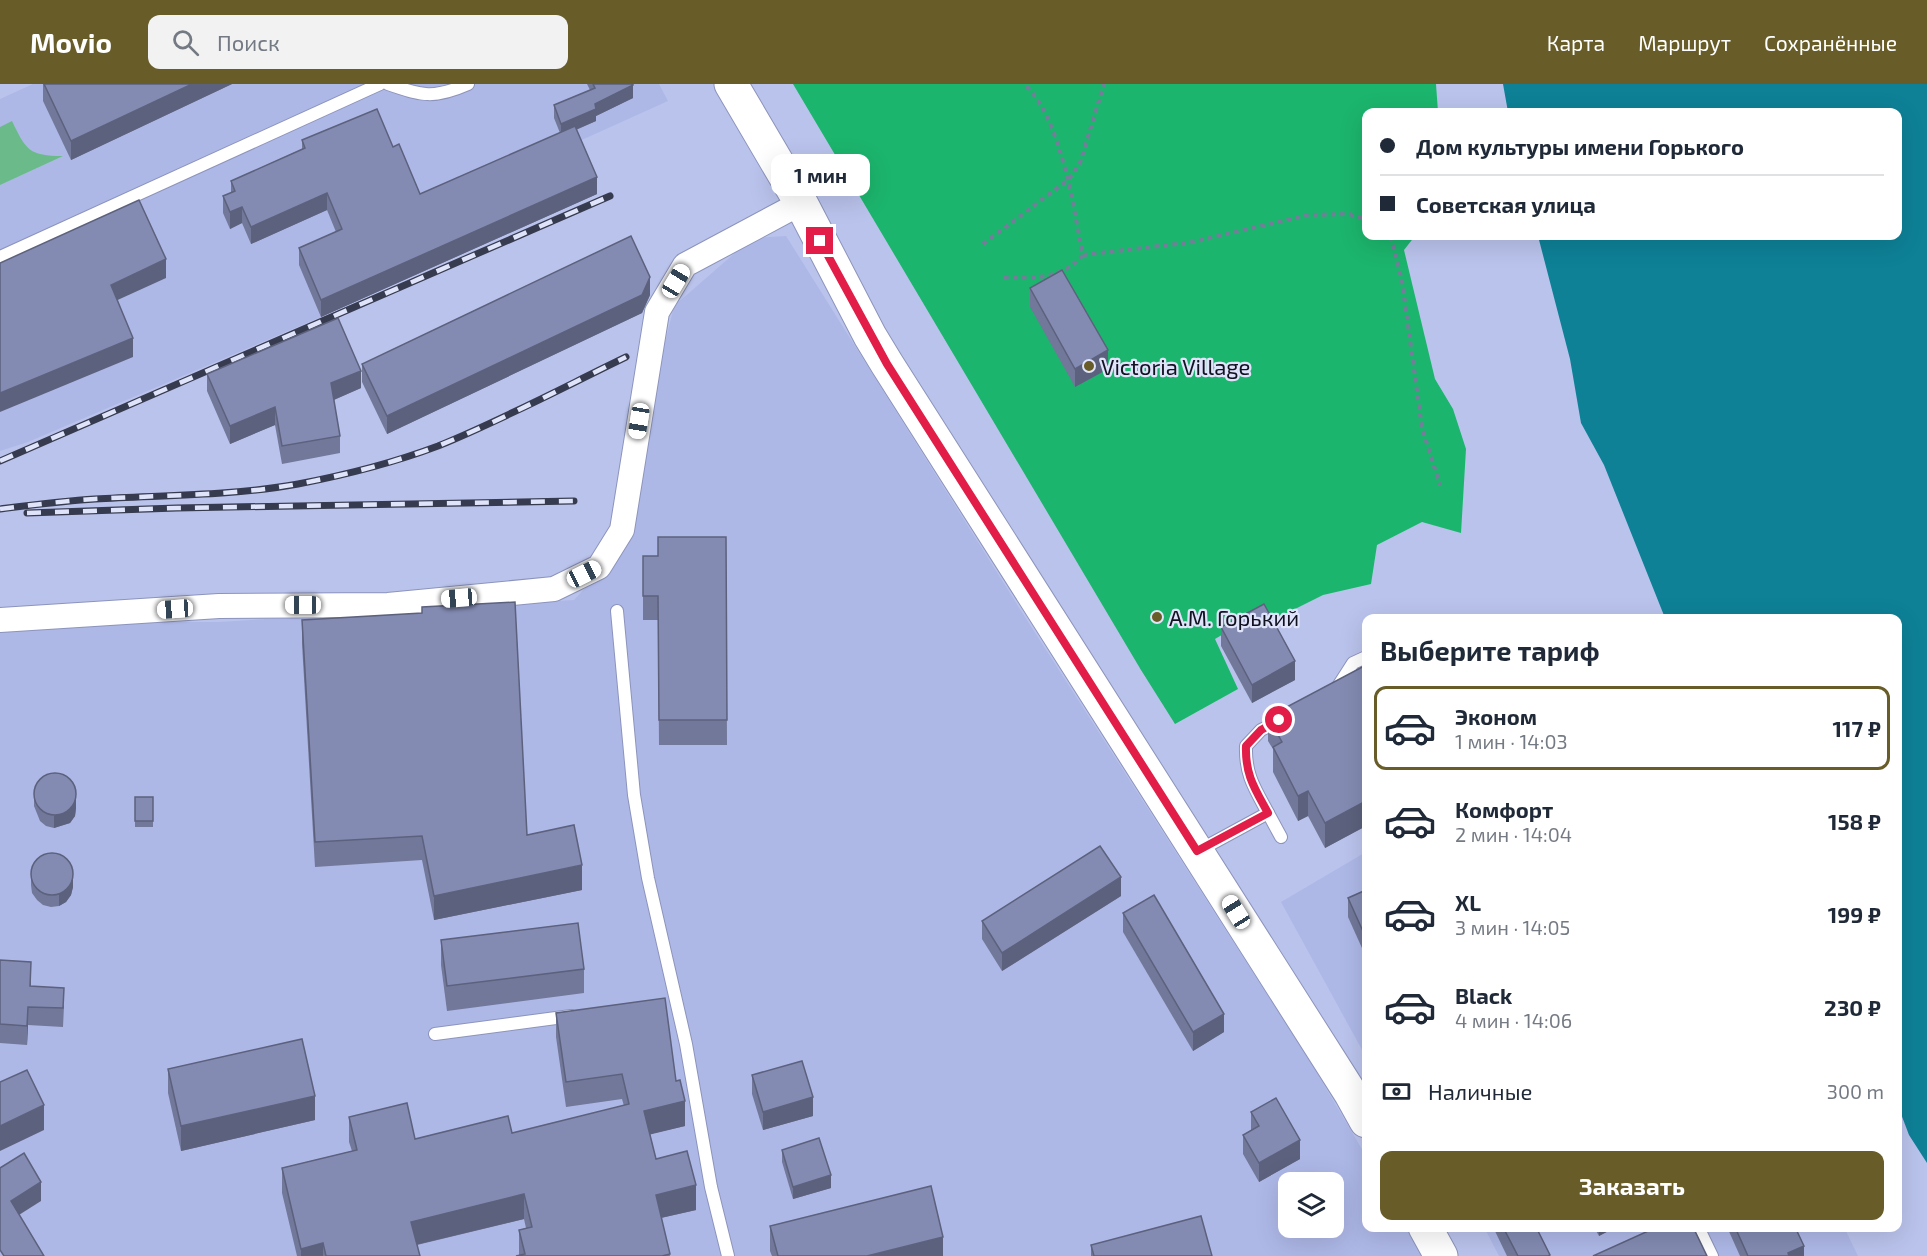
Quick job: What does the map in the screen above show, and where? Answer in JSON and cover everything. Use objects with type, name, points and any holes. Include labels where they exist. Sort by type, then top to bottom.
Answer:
[{"type":"main road","points":[[731,84],[801,203],[870,336],[887,364],[1362,1114]]},
{"type":"main road","points":[[1428,1232],[1442,1256]]},
{"type":"street","points":[[0,620],[219,606],[388,605],[554,589],[599,567],[622,530],[657,312],[685,265],[801,203]]},
{"type":"lane","points":[[0,256],[380,84]]},
{"type":"lane","points":[[388,84],[411,92],[437,95],[468,84]]},
{"type":"lane","points":[[617,611],[634,795],[648,878],[670,1004],[728,1256]]},
{"type":"lane","points":[[1324,697],[1335,692],[1353,663],[1362,659]]},
{"type":"lane","points":[[1281,837],[1250,779],[1246,762],[1246,746],[1261,730],[1293,714]]},
{"type":"lane","points":[[1197,851],[1268,813]]},
{"type":"lane","points":[[435,1034],[584,1015]]},
{"type":"lane","points":[[1700,1232],[1712,1256]]},
{"type":"path","points":[[1023,84],[1031,90],[1049,123],[1068,180],[1083,255]]},
{"type":"path","points":[[983,244],[1068,180],[1080,163],[1104,84]]},
{"type":"path","points":[[1004,278],[1036,278],[1054,275],[1073,266],[1083,255],[1193,242],[1308,215],[1349,214],[1362,218]]},
{"type":"path","points":[[1392,240],[1402,281],[1422,428],[1440,485]]},
{"type":"shaded area","points":[[33,84],[659,84],[668,101],[575,143],[597,194],[321,317],[28,442],[0,451],[0,99]]},
{"type":"shaded area","points":[[1503,84],[1927,84],[1927,1163],[1909,1135],[1902,1117],[1902,614],[1663,614],[1604,465],[1581,423],[1570,359],[1539,240],[1902,240],[1902,108],[1507,108]]},
{"type":"shaded area","points":[[12,121],[21,139],[30,149],[43,155],[63,156],[0,185],[0,127]]},
{"type":"shaded area","points":[[786,236],[1025,617],[1311,1063],[1362,1149],[1362,1232],[1411,1232],[1425,1256],[0,1256],[0,631],[93,622],[219,622],[574,600],[623,548],[660,363],[674,306],[752,238]]},
{"type":"shaded area","points":[[1362,854],[1362,1050],[1281,902]]},
{"type":"shaded area","points":[[1487,1232],[1846,1232],[1858,1256],[1499,1256]]},
{"type":"green space","points":[[793,84],[1436,84],[1438,108],[1362,108],[1362,240],[1412,240],[1404,250],[1435,379],[1453,409],[1466,449],[1461,533],[1422,522],[1377,545],[1371,584],[1323,595],[1275,619],[1242,623],[1215,639],[1238,689],[1175,724]]},
{"type":"building","points":[[44,84],[192,84],[71,141]]},
{"type":"building","points":[[593,84],[633,85],[595,104],[596,109],[561,124],[554,105],[595,88]]},
{"type":"building","points":[[377,109],[393,147],[399,144],[420,194],[575,126],[597,177],[321,300],[299,248],[342,229],[327,193],[251,227],[242,207],[230,212],[223,196],[235,191],[231,181],[305,148],[302,140]]},
{"type":"building","points":[[139,200],[166,259],[111,285],[133,338],[0,393],[0,263]]},
{"type":"building","points":[[631,236],[650,277],[642,295],[387,416],[362,364]]},
{"type":"building","points":[[1062,270],[1108,350],[1075,369],[1030,288]]},
{"type":"building","points":[[338,318],[361,371],[331,383],[340,436],[282,446],[275,407],[230,426],[207,374]]},
{"type":"building","points":[[658,537],[726,537],[727,720],[659,720],[658,596],[643,596],[643,556],[658,556]]},
{"type":"building","points":[[515,602],[527,835],[574,825],[582,865],[434,896],[422,836],[315,842],[302,620],[422,613],[422,607]]},
{"type":"building","points":[[1264,604],[1295,661],[1252,685],[1221,627]]},
{"type":"building","points":[[1362,667],[1362,803],[1325,823],[1308,791],[1298,796],[1273,747],[1282,742],[1268,717]]},
{"type":"building","points":[[55,773],[70,779],[76,794],[70,809],[55,815],[40,809],[34,794],[40,779]]},
{"type":"building","points":[[135,797],[153,797],[153,821],[135,821]]},
{"type":"building","points":[[1100,846],[1121,877],[1002,953],[982,921]]},
{"type":"building","points":[[52,853],[67,859],[73,874],[67,889],[52,895],[37,889],[31,874],[37,859]]},
{"type":"building","points":[[1362,892],[1362,929],[1348,898]]},
{"type":"building","points":[[1154,895],[1224,1014],[1193,1032],[1123,913]]},
{"type":"building","points":[[578,923],[584,969],[447,986],[441,940]]},
{"type":"building","points":[[0,960],[31,962],[30,986],[64,988],[63,1008],[28,1007],[27,1026],[0,1024]]},
{"type":"building","points":[[665,998],[676,1081],[680,1080],[685,1101],[644,1111],[656,1159],[687,1151],[696,1185],[656,1195],[670,1254],[662,1256],[516,1256],[525,1254],[519,1230],[532,1227],[524,1194],[411,1222],[420,1256],[326,1256],[323,1243],[301,1249],[282,1168],[357,1150],[349,1117],[407,1103],[415,1139],[508,1116],[512,1133],[629,1104],[622,1074],[566,1082],[556,1013]]},
{"type":"building","points":[[302,1039],[315,1096],[181,1126],[168,1069]]},
{"type":"building","points":[[802,1061],[813,1097],[763,1112],[752,1075]]},
{"type":"building","points":[[27,1070],[44,1105],[0,1126],[0,1082]]},
{"type":"building","points":[[1276,1098],[1300,1140],[1259,1163],[1243,1135],[1259,1126],[1251,1112]]},
{"type":"building","points":[[819,1138],[831,1175],[793,1187],[782,1150]]},
{"type":"building","points":[[24,1153],[41,1182],[11,1201],[44,1256],[4,1256],[0,1250],[0,1168]]},
{"type":"building","points":[[931,1186],[943,1237],[867,1256],[778,1256],[770,1226]]},
{"type":"building","points":[[1201,1216],[1212,1256],[1094,1256],[1091,1245]]},
{"type":"building","points":[[1506,1232],[1538,1232],[1550,1255],[1548,1256],[1518,1256]]},
{"type":"building","points":[[1646,1232],[1695,1232],[1707,1256],[1593,1256]]},
{"type":"building","points":[[1737,1232],[1797,1232],[1804,1246],[1788,1253],[1789,1256],[1748,1256]]},
{"type":"railway","points":[[0,461],[610,196]]},
{"type":"railway","points":[[0,509],[83,500],[247,491],[298,484],[351,473],[404,458],[462,436],[626,357]]},
{"type":"railway","points":[[27,513],[574,501]]},
{"type":"place","name":"Victoria Village","points":[[1089,366]]},
{"type":"place","name":"А.М. Горький","points":[[1157,617]]},
{"type":"route","points":[[820,241],[887,364],[1197,851],[1268,813],[1250,779],[1246,762],[1246,746],[1261,730],[1279,720]]}]
